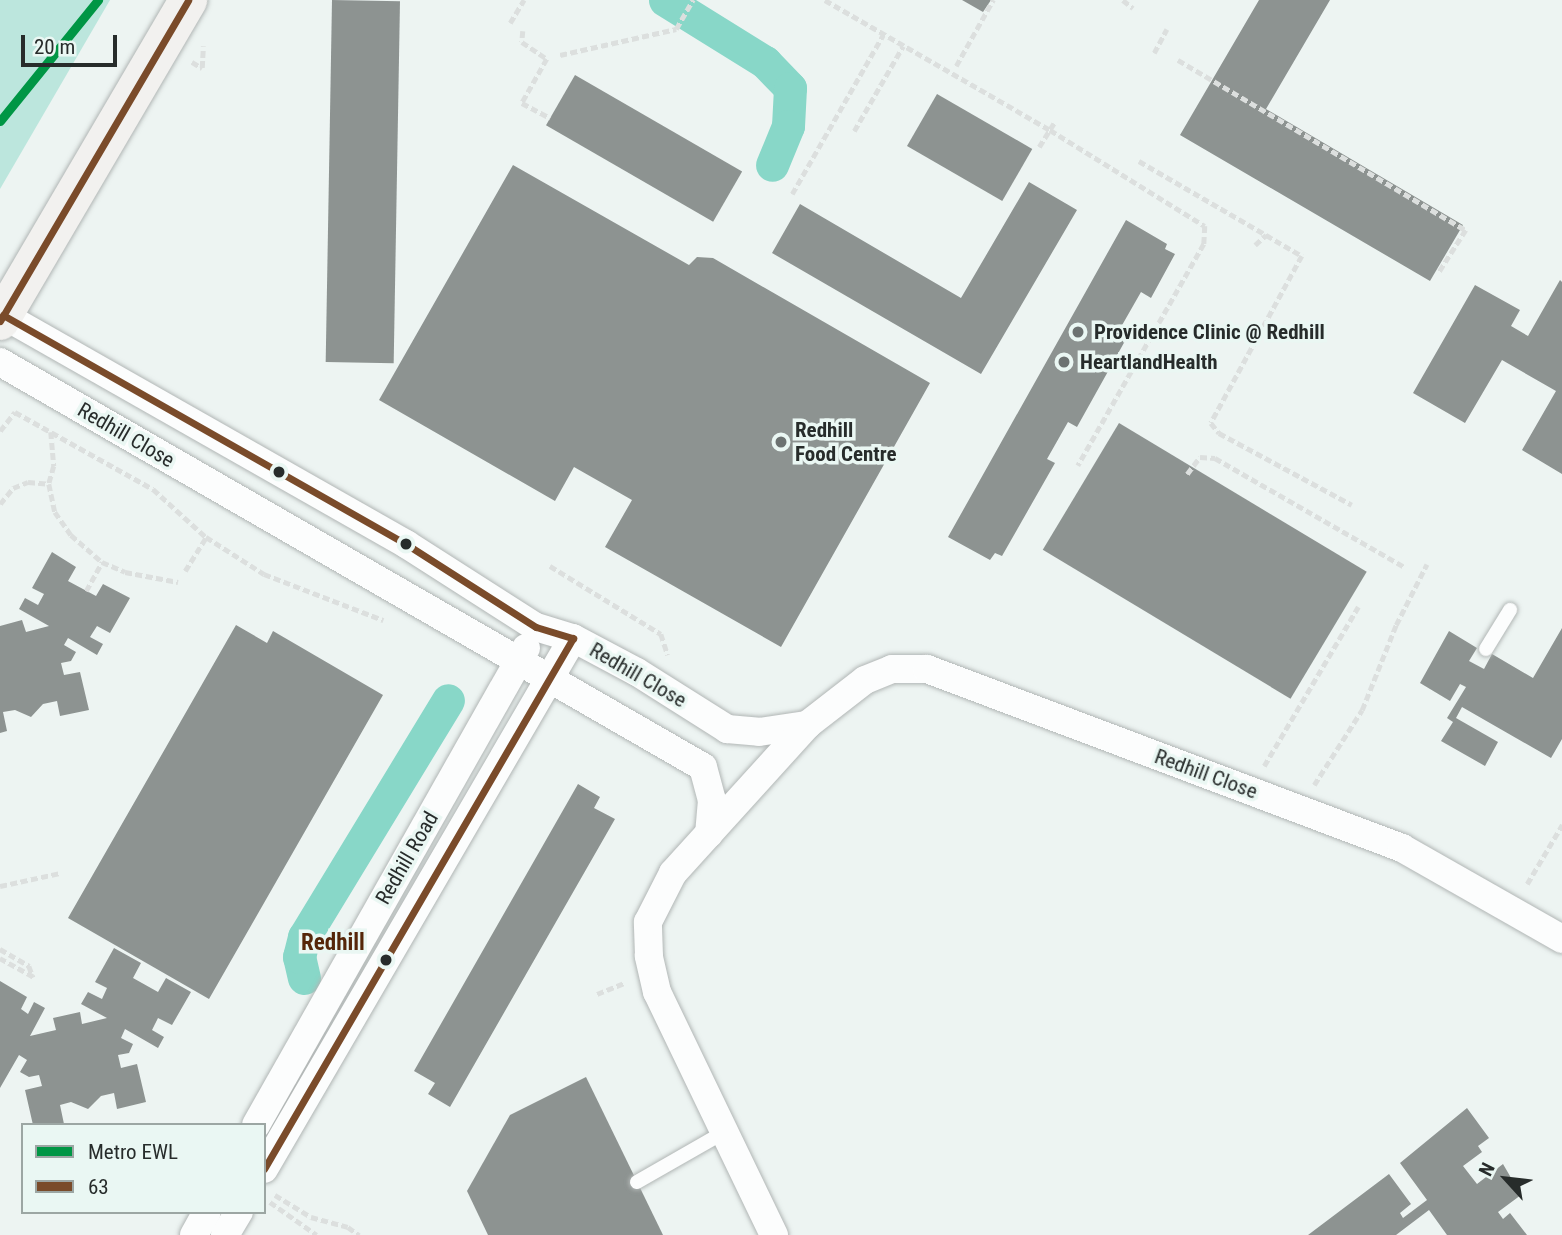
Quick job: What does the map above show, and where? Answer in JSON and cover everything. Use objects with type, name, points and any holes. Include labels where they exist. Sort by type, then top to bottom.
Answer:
[{"type":"main road","points":[[2,318],[188,0]]},
{"type":"street","name":"Redhill Close","points":[[2,318],[406,544],[537,627],[573,638],[637,672],[727,729],[759,732],[807,725]]},
{"type":"street","name":"Redhill Close","points":[[0,362],[703,767],[712,800],[709,834]]},
{"type":"street","name":"Redhill Road","points":[[257,1123],[537,627]]},
{"type":"street","name":"Redhill Road","points":[[269,1182],[573,638]]},
{"type":"street","name":"Redhill Close","points":[[774,1235],[657,992],[649,956],[648,922],[661,889],[807,725],[865,680],[892,669],[927,669],[1402,848],[1562,939]]},
{"type":"street","points":[[194,1235],[206,1214]]},
{"type":"street","points":[[225,1235],[238,1214]]},
{"type":"lane","points":[[1486,649],[1510,610]]},
{"type":"lane","points":[[637,1182],[726,1131]]},
{"type":"path","points":[[510,23],[524,0]]},
{"type":"path","points":[[560,55],[676,29],[694,0]]},
{"type":"path","points":[[825,0],[1200,221],[1206,232],[1204,244],[1078,466]]},
{"type":"path","points":[[956,66],[993,0]]},
{"type":"path","points":[[1123,0],[1133,8]]},
{"type":"path","points":[[1154,53],[1167,29]]},
{"type":"path","points":[[523,31],[522,43],[547,59],[522,103],[550,118]]},
{"type":"path","points":[[792,194],[883,35]]},
{"type":"path","points":[[854,131],[903,46]]},
{"type":"path","points":[[1178,60],[1466,230],[1438,274]]},
{"type":"path","points":[[193,63],[202,68]]},
{"type":"path","points":[[1039,147],[1054,123]]},
{"type":"path","points":[[1139,161],[1301,256],[1302,261],[1211,423],[1219,433],[1352,505]]},
{"type":"path","points":[[1255,244],[1266,235]]},
{"type":"path","points":[[0,431],[15,412],[153,489],[206,537],[264,574],[392,623]]},
{"type":"path","points":[[51,432],[54,466],[49,484],[55,512],[86,552],[125,572],[178,582]]},
{"type":"path","points":[[1187,474],[1200,457],[1215,458],[1406,568]]},
{"type":"path","points":[[0,504],[13,488],[28,482],[49,484]]},
{"type":"path","points":[[185,571],[206,537]]},
{"type":"path","points":[[86,591],[102,562]]},
{"type":"path","points":[[1312,789],[1362,710],[1395,625],[1427,564]]},
{"type":"path","points":[[1262,770],[1358,607]]},
{"type":"path","points":[[1524,889],[1562,825]]},
{"type":"path","points":[[0,886],[60,873]]},
{"type":"path","points":[[0,949],[29,965],[33,977],[0,958]]},
{"type":"path","points":[[269,1182],[311,1217],[348,1227],[359,1235]]},
{"type":"path","points":[[270,1202],[317,1235]]},
{"type":"green space","points":[[0,0],[110,0],[0,189]]},
{"type":"building","points":[[332,0],[400,1],[394,363],[326,362]]},
{"type":"building","points":[[962,0],[991,0],[983,12]]},
{"type":"building","points":[[1259,0],[1330,0],[1266,109],[1463,225],[1430,281],[1180,135]]},
{"type":"building","points":[[575,75],[742,172],[713,222],[546,125]]},
{"type":"building","points":[[937,94],[1032,149],[1002,201],[907,146]]},
{"type":"building","points":[[513,165],[689,265],[697,257],[713,258],[930,383],[781,647],[605,547],[632,500],[574,467],[555,501],[379,400]]},
{"type":"building","points":[[1029,182],[1077,210],[981,374],[772,253],[800,204],[961,298]]},
{"type":"building","points":[[1126,220],[1167,244],[1165,249],[1175,254],[1151,298],[1141,292],[1121,327],[1130,332],[1077,427],[1068,422],[1047,459],[1055,463],[1002,556],[995,553],[990,560],[948,537]]},
{"type":"building","points":[[1560,280],[1562,474],[1522,450],[1556,391],[1502,360],[1465,423],[1413,393],[1475,285],[1520,310],[1511,326],[1528,336]]},
{"type":"building","points":[[1119,423],[1367,572],[1290,699],[1043,550]]},
{"type":"building","points":[[52,552],[76,567],[68,581],[96,596],[103,584],[130,598],[110,633],[97,626],[90,637],[103,644],[97,655],[68,638],[64,645],[76,652],[71,661],[61,663],[64,675],[80,672],[89,710],[60,716],[57,701],[43,704],[31,717],[15,710],[3,712],[7,731],[0,733],[0,626],[22,620],[26,632],[49,626],[19,609],[25,598],[38,605],[44,594],[32,588]]},
{"type":"building","points":[[236,625],[267,643],[273,631],[383,695],[209,999],[68,918]]},
{"type":"building","points":[[1562,628],[1562,739],[1551,758],[1462,707],[1456,718],[1498,742],[1485,766],[1441,741],[1453,722],[1447,718],[1466,687],[1460,684],[1450,701],[1420,683],[1449,631],[1477,648],[1469,661],[1484,669],[1492,654],[1533,678]]},
{"type":"building","points":[[578,784],[600,797],[594,808],[615,819],[450,1107],[428,1094],[435,1083],[414,1071]]},
{"type":"building","points":[[114,948],[141,963],[133,978],[158,992],[166,978],[191,992],[172,1025],[158,1018],[152,1030],[164,1037],[158,1048],[125,1029],[121,1038],[133,1044],[129,1053],[118,1055],[121,1068],[137,1064],[146,1102],[117,1109],[114,1093],[101,1096],[88,1109],[71,1102],[60,1105],[64,1123],[33,1123],[25,1090],[42,1086],[39,1075],[29,1077],[20,1072],[27,1060],[19,1055],[0,1088],[0,981],[27,997],[21,1009],[28,1014],[34,1002],[45,1008],[30,1036],[56,1030],[53,1018],[80,1012],[82,1024],[107,1018],[81,1004],[88,992],[102,999],[107,988],[95,982]]},
{"type":"building","points":[[586,1077],[663,1235],[488,1235],[467,1191],[510,1115]]},
{"type":"building","points":[[1467,1108],[1489,1138],[1478,1146],[1482,1152],[1463,1166],[1477,1184],[1503,1164],[1521,1195],[1498,1212],[1503,1219],[1510,1213],[1527,1235],[1447,1235],[1429,1210],[1396,1235],[1308,1235],[1389,1174],[1411,1204],[1400,1213],[1403,1218],[1427,1200],[1400,1163]]},
{"type":"waterway","points":[[665,0],[765,62],[790,88],[788,126],[772,165]]},
{"type":"waterway","points":[[304,978],[299,957],[304,937],[448,700]]},
{"type":"metro line","name":"EWL","points":[[0,121],[98,0]]},
{"type":"transit line","name":"63","points":[[0,321],[188,0]]},
{"type":"transit line","name":"63","points":[[3,315],[406,544],[536,627],[573,638],[266,1166]]},
{"type":"place","name":"Providence Clinic @ Redhill","points":[[1078,332]]},
{"type":"place","name":"HeartlandHealth","points":[[1064,362]]},
{"type":"place","name":"Redhill Food Centre","points":[[781,442]]},
{"type":"district","name":"Redhill","points":[[333,943]]}]
